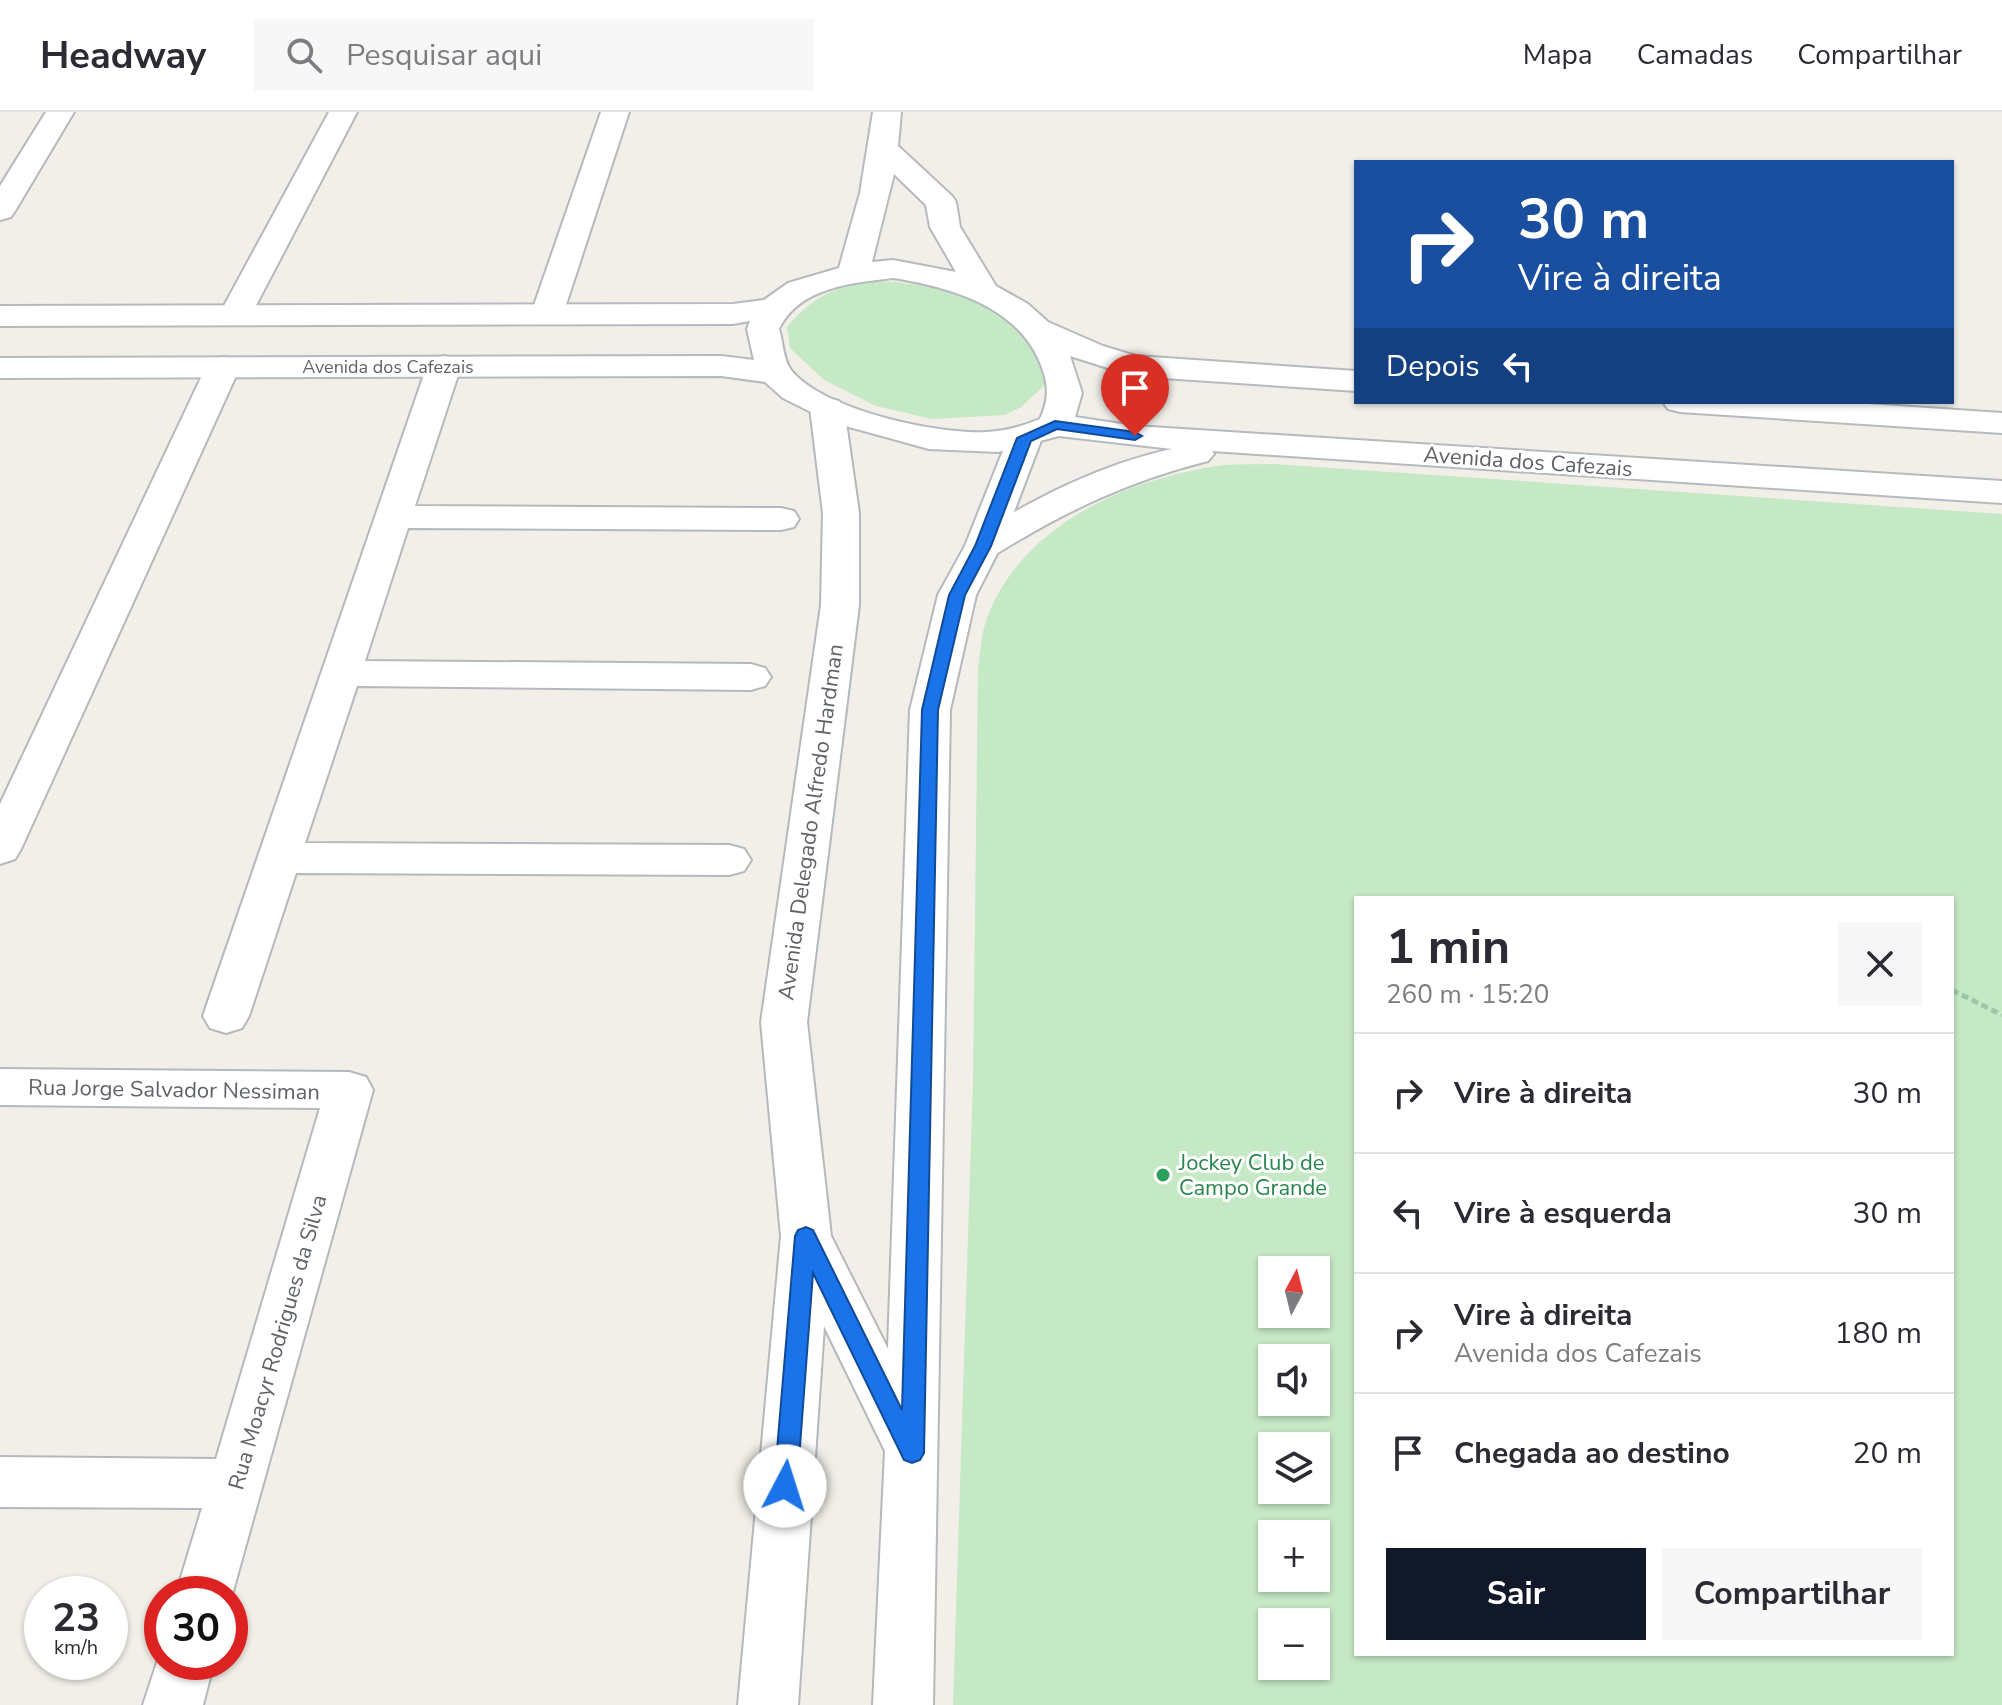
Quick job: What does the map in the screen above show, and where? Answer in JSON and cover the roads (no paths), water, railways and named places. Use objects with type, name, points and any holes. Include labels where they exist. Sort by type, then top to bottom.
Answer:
[{"type":"street","points":[[0,211],[60,112]]},
{"type":"street","points":[[235,315],[343,112]]},
{"type":"street","points":[[547,314],[615,112]]},
{"type":"street","points":[[853,272],[867,228],[884,149],[887,112]]},
{"type":"street","points":[[884,149],[941,202],[945,227],[983,292]]},
{"type":"street","points":[[0,316],[733,314],[773,308],[793,294],[853,272],[893,269],[937,275],[983,292],[1041,330],[1091,353],[1133,366],[1354,381]]},
{"type":"street","points":[[773,308],[763,329],[775,373]]},
{"type":"street","name":"Avenida Delegado Alfredo Hardman","points":[[903,1705],[930,710],[957,595],[1040,431],[1065,394],[1058,362],[1041,330]]},
{"type":"street","points":[[226,1016],[444,366]]},
{"type":"street","name":"Avenida dos Cafezais","points":[[0,368],[721,366],[775,373],[795,392],[866,423],[977,443],[1040,431],[1255,442],[2002,492]]},
{"type":"street","points":[[0,849],[223,367]]},
{"type":"street","points":[[1711,404],[2002,423]]},
{"type":"street","name":"Avenida Delegado Alfredo Hardman","points":[[768,1705],[806,1236],[784,1022],[840,605],[841,513],[827,408]]},
{"type":"street","points":[[983,546],[1062,498],[1146,464],[1255,442]]},
{"type":"street","points":[[394,517],[781,519]]},
{"type":"street","points":[[342,673],[751,677]]},
{"type":"street","points":[[279,858],[729,860]]},
{"type":"street","name":"Rua Jorge Salvador Nessiman","points":[[0,1087],[349,1090]]},
{"type":"street","name":"Rua Moacyr Rodrigues da Silva","points":[[210,1576],[349,1090]]},
{"type":"street","name":"Avenida Delegado Alfredo Hardman","points":[[806,1236],[912,1453]]},
{"type":"street","points":[[0,1482],[236,1484]]},
{"type":"street","points":[[173,1705],[180,1680]]},
{"type":"place","name":"Jockey Club de Campo Grande","points":[[1163,1175]]}]
